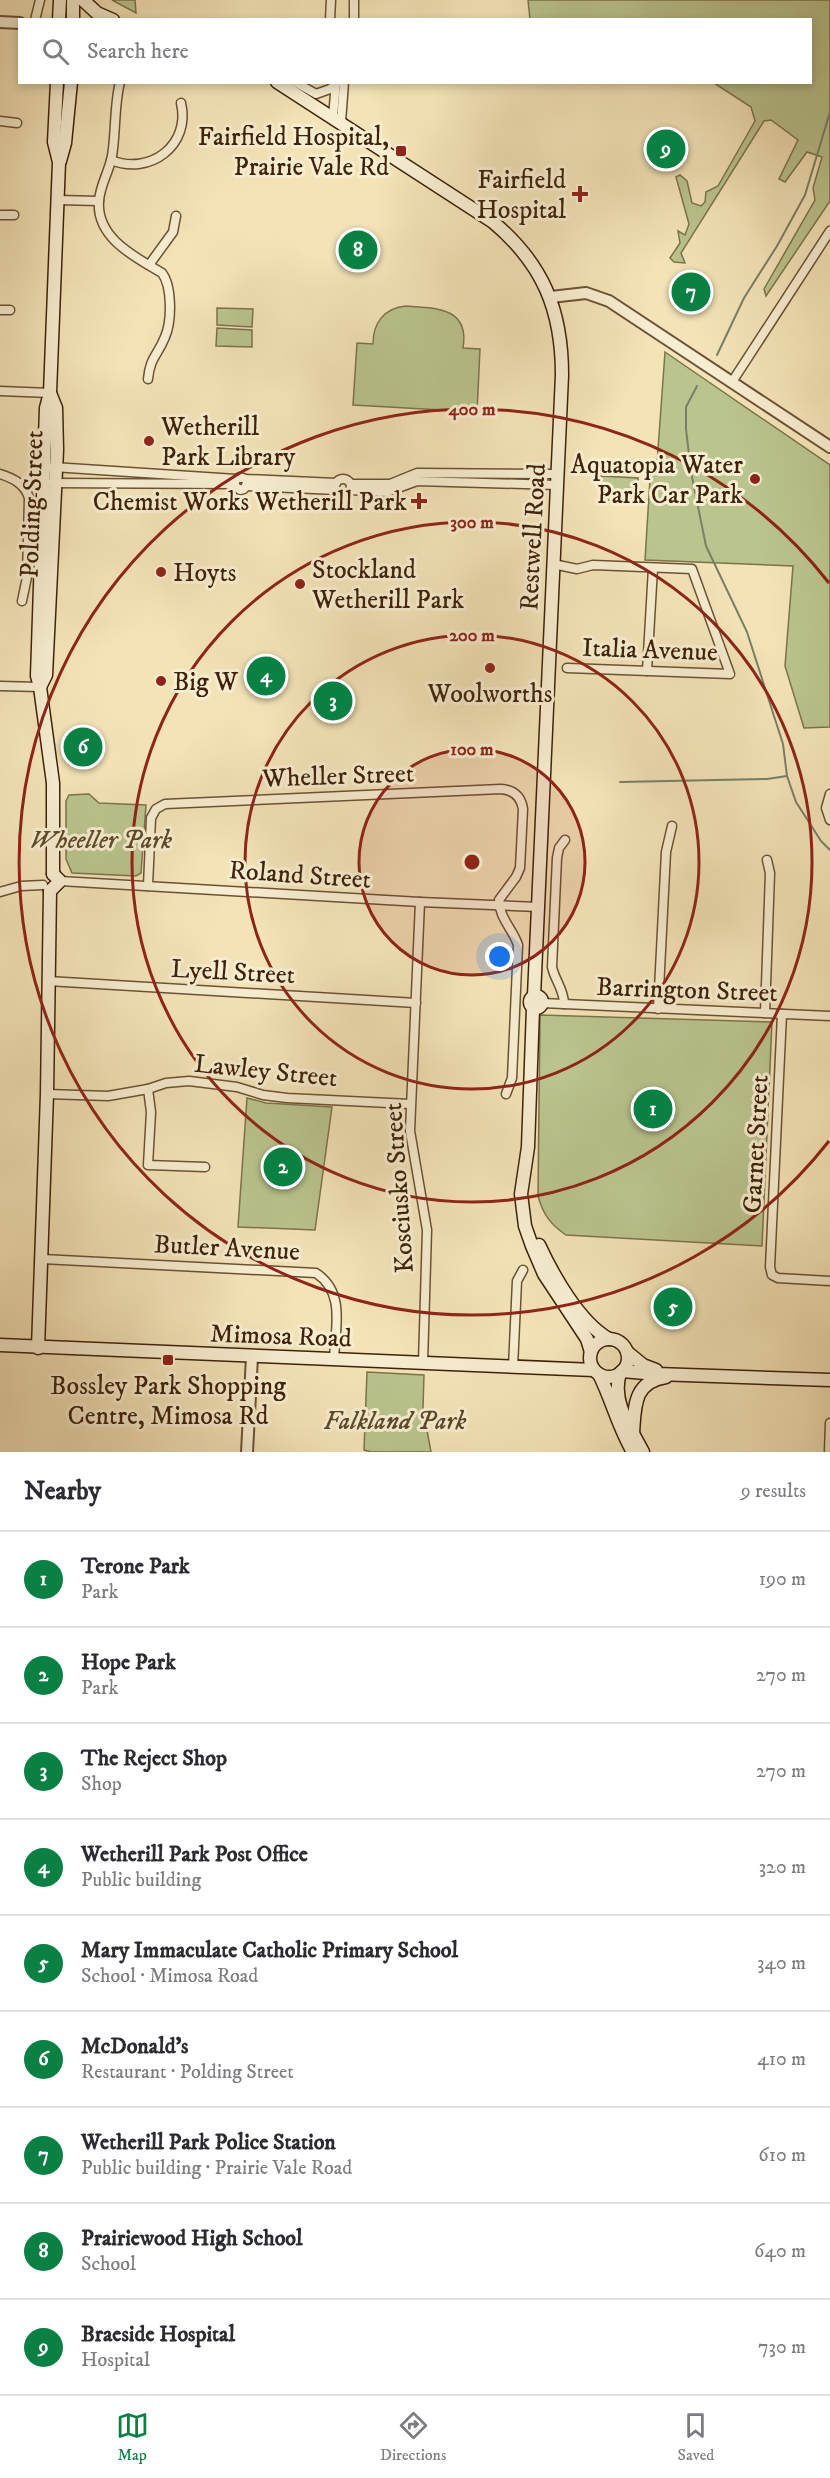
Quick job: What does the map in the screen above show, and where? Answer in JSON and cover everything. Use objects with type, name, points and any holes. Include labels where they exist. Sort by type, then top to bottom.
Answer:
[{"type":"main road","points":[[59,18],[60,0]]},
{"type":"main road","points":[[73,0],[73,18]]},
{"type":"main road","points":[[83,0],[97,14],[108,18]]},
{"type":"main road","name":"Polding Street","points":[[57,84],[54,142],[59,162],[58,200],[50,393],[46,408],[50,483],[37,676],[53,783],[57,878]]},
{"type":"main road","name":"Polding Street","points":[[59,162],[65,143],[71,84]]},
{"type":"main road","name":"Restwell Road","points":[[280,84],[493,222],[511,237],[528,258],[551,297],[562,352],[536,1002],[526,1170],[532,1223],[545,1258],[585,1319],[598,1333],[609,1339]]},
{"type":"main road","points":[[38,1348],[47,1094],[46,888],[57,878]]},
{"type":"main road","name":"Restwell Road","points":[[526,1170],[522,1181],[522,1202],[532,1245],[544,1274],[587,1339],[593,1364],[608,1393],[615,1417],[633,1452]]},
{"type":"main road","points":[[667,1374],[643,1365],[627,1352],[620,1342],[609,1339],[598,1342],[593,1364],[610,1376],[621,1372],[682,1375],[830,1380]]},
{"type":"main road","name":"Mimosa Road","points":[[0,1345],[513,1366],[559,1370],[593,1364]]},
{"type":"main road","points":[[627,1352],[627,1364],[621,1372],[616,1387],[617,1395],[633,1433],[644,1452]]},
{"type":"main road","points":[[633,1433],[634,1403],[639,1393],[647,1384],[661,1378],[682,1375]]},
{"type":"street","points":[[36,18],[40,0]]},
{"type":"street","points":[[330,18],[331,0]]},
{"type":"street","points":[[354,0],[354,18]]},
{"type":"street","points":[[0,22],[18,23]]},
{"type":"street","points":[[120,84],[111,160],[99,201],[103,226],[110,237],[162,273],[168,280],[170,290],[165,337],[150,363],[148,379]]},
{"type":"street","points":[[298,84],[316,94],[338,84]]},
{"type":"street","points":[[337,120],[339,84]]},
{"type":"street","points":[[111,160],[134,166],[162,156],[172,147],[178,137],[184,114],[182,103]]},
{"type":"street","points":[[0,121],[17,123]]},
{"type":"street","points":[[58,200],[99,201]]},
{"type":"street","points":[[0,214],[14,215]]},
{"type":"street","points":[[149,265],[172,232],[176,216]]},
{"type":"street","points":[[732,381],[830,231]]},
{"type":"street","points":[[551,297],[580,292],[600,297],[624,310],[830,447]]},
{"type":"street","points":[[0,310],[10,310]]},
{"type":"street","points":[[0,391],[50,393]]},
{"type":"street","points":[[50,467],[150,472],[235,481]]},
{"type":"street","points":[[150,472],[150,483]]},
{"type":"street","points":[[0,474],[20,484],[27,491],[29,498],[27,577],[22,601]]},
{"type":"street","points":[[50,483],[235,481],[242,477],[246,483],[336,487]]},
{"type":"street","points":[[336,487],[344,478],[351,487],[387,492],[417,481],[558,479]]},
{"type":"street","points":[[336,487],[342,495],[351,487]]},
{"type":"street","points":[[553,564],[577,569],[593,565],[652,568],[647,671]]},
{"type":"street","name":"Italia Avenue","points":[[567,668],[730,674],[692,569],[652,568]]},
{"type":"street","points":[[0,686],[40,687]]},
{"type":"street","name":"Wheller Street","points":[[148,885],[151,818],[156,809],[165,804],[501,789],[515,793],[521,800],[523,809],[520,868],[516,877],[500,897],[499,905]]},
{"type":"street","points":[[830,794],[826,808],[830,820]]},
{"type":"street","points":[[658,1009],[666,852],[672,826]]},
{"type":"street","points":[[564,1004],[563,989],[552,967],[557,858],[559,848],[565,840]]},
{"type":"street","points":[[765,1014],[770,873],[767,860]]},
{"type":"street","name":"Roland Street","points":[[57,878],[420,902],[538,907]]},
{"type":"street","points":[[0,892],[21,886],[46,888]]},
{"type":"street","name":"Kosciusko Street","points":[[420,902],[410,1104],[412,1146],[427,1230],[423,1363]]},
{"type":"street","points":[[499,905],[501,914],[518,945],[512,1078],[506,1094]]},
{"type":"street","name":"Lyell Street","points":[[48,981],[416,1003]]},
{"type":"street","name":"Barrington Street","points":[[536,1002],[830,1017]]},
{"type":"street","name":"Garnet Street","points":[[782,1014],[770,1267],[772,1275],[778,1278],[830,1281]]},
{"type":"street","name":"Lawley Street","points":[[47,1094],[108,1096],[148,1089],[166,1083],[189,1081],[237,1087],[287,1098],[410,1104]]},
{"type":"street","points":[[148,1089],[151,1112],[148,1165],[204,1167]]},
{"type":"street","name":"Butler Avenue","points":[[42,1259],[316,1273],[330,1285],[335,1293],[334,1360]]},
{"type":"street","points":[[513,1366],[516,1281],[523,1270]]},
{"type":"street","points":[[247,1452],[252,1357]]},
{"type":"street","points":[[829,1452],[830,1423]]},
{"type":"green space","points":[[112,0],[135,0],[136,13]]},
{"type":"green space","points":[[528,0],[830,0],[830,201],[766,296],[764,289],[815,200],[813,188],[822,157],[807,152],[785,182],[779,179],[798,140],[771,120],[764,121],[681,253],[685,263],[674,262],[670,258],[680,243],[678,231],[685,235],[689,224],[676,177],[680,175],[687,181],[692,203],[701,206],[705,202],[706,192],[718,186],[755,121],[751,107],[716,84],[812,84],[812,18],[530,18]]},
{"type":"green space","points":[[398,307],[448,312],[461,324],[464,335],[463,348],[480,349],[477,412],[353,405],[357,343],[373,344],[375,329],[381,318]]},
{"type":"green space","points":[[217,308],[253,309],[252,327],[217,325]]},
{"type":"green space","points":[[217,328],[252,330],[252,347],[216,346]]},
{"type":"green space","points":[[665,352],[830,465],[830,727],[804,728],[785,666],[793,566],[645,560],[651,463],[657,463]]},
{"type":"green space","points":[[601,476],[638,478],[637,501],[600,500]]},
{"type":"green space","name":"Wheeller Park","points":[[89,794],[99,803],[146,805],[141,873],[136,876],[72,873],[66,859],[66,801],[69,795]]},
{"type":"green space","points":[[540,1015],[772,1022],[762,1246],[566,1235],[551,1223],[538,1196]]},
{"type":"green space","points":[[247,1098],[266,1103],[332,1107],[315,1230],[238,1227]]},
{"type":"green space","name":"Falkland Park","points":[[367,1372],[424,1375],[423,1408],[431,1452],[364,1450]]},
{"type":"waterway","points":[[717,355],[744,298],[777,246],[805,195],[830,112]]},
{"type":"waterway","points":[[697,386],[686,407],[686,429],[691,472],[706,546],[747,632],[783,744],[787,776],[796,802],[821,841],[830,850]]},
{"type":"waterway","points":[[620,782],[767,779],[787,776]]},
{"type":"place","name":"Braeside Hospital","points":[[666,149]]},
{"type":"place","name":"Fairfield Hospital, Prairie Vale Rd","points":[[401,151]]},
{"type":"place","name":"Fairfield Hospital","points":[[580,194]]},
{"type":"place","name":"Prairiewood High School","points":[[358,250]]},
{"type":"place","name":"Wetherill Park Police Station","points":[[691,292]]},
{"type":"place","name":"Wetherill Park Library","points":[[149,441]]},
{"type":"place","name":"Aquatopia Water Park Car Park","points":[[755,479]]},
{"type":"place","name":"Chemist Works Wetherill Park","points":[[419,501]]},
{"type":"place","name":"Hoyts","points":[[161,572]]},
{"type":"place","name":"Stockland Wetherill Park","points":[[300,584]]},
{"type":"place","name":"Woolworths","points":[[490,668]]},
{"type":"place","name":"Wetherill Park Post Office","points":[[266,676]]},
{"type":"place","name":"Big W","points":[[161,681]]},
{"type":"place","name":"The Reject Shop","points":[[333,701]]},
{"type":"place","name":"McDonald's","points":[[83,747]]},
{"type":"place","name":"Terone Park","points":[[653,1109]]},
{"type":"place","name":"Hope Park","points":[[283,1167]]},
{"type":"place","name":"Mary Immaculate Catholic Primary School","points":[[673,1307]]},
{"type":"place","name":"Bossley Park Shopping Centre, Mimosa Rd","points":[[168,1360]]}]
